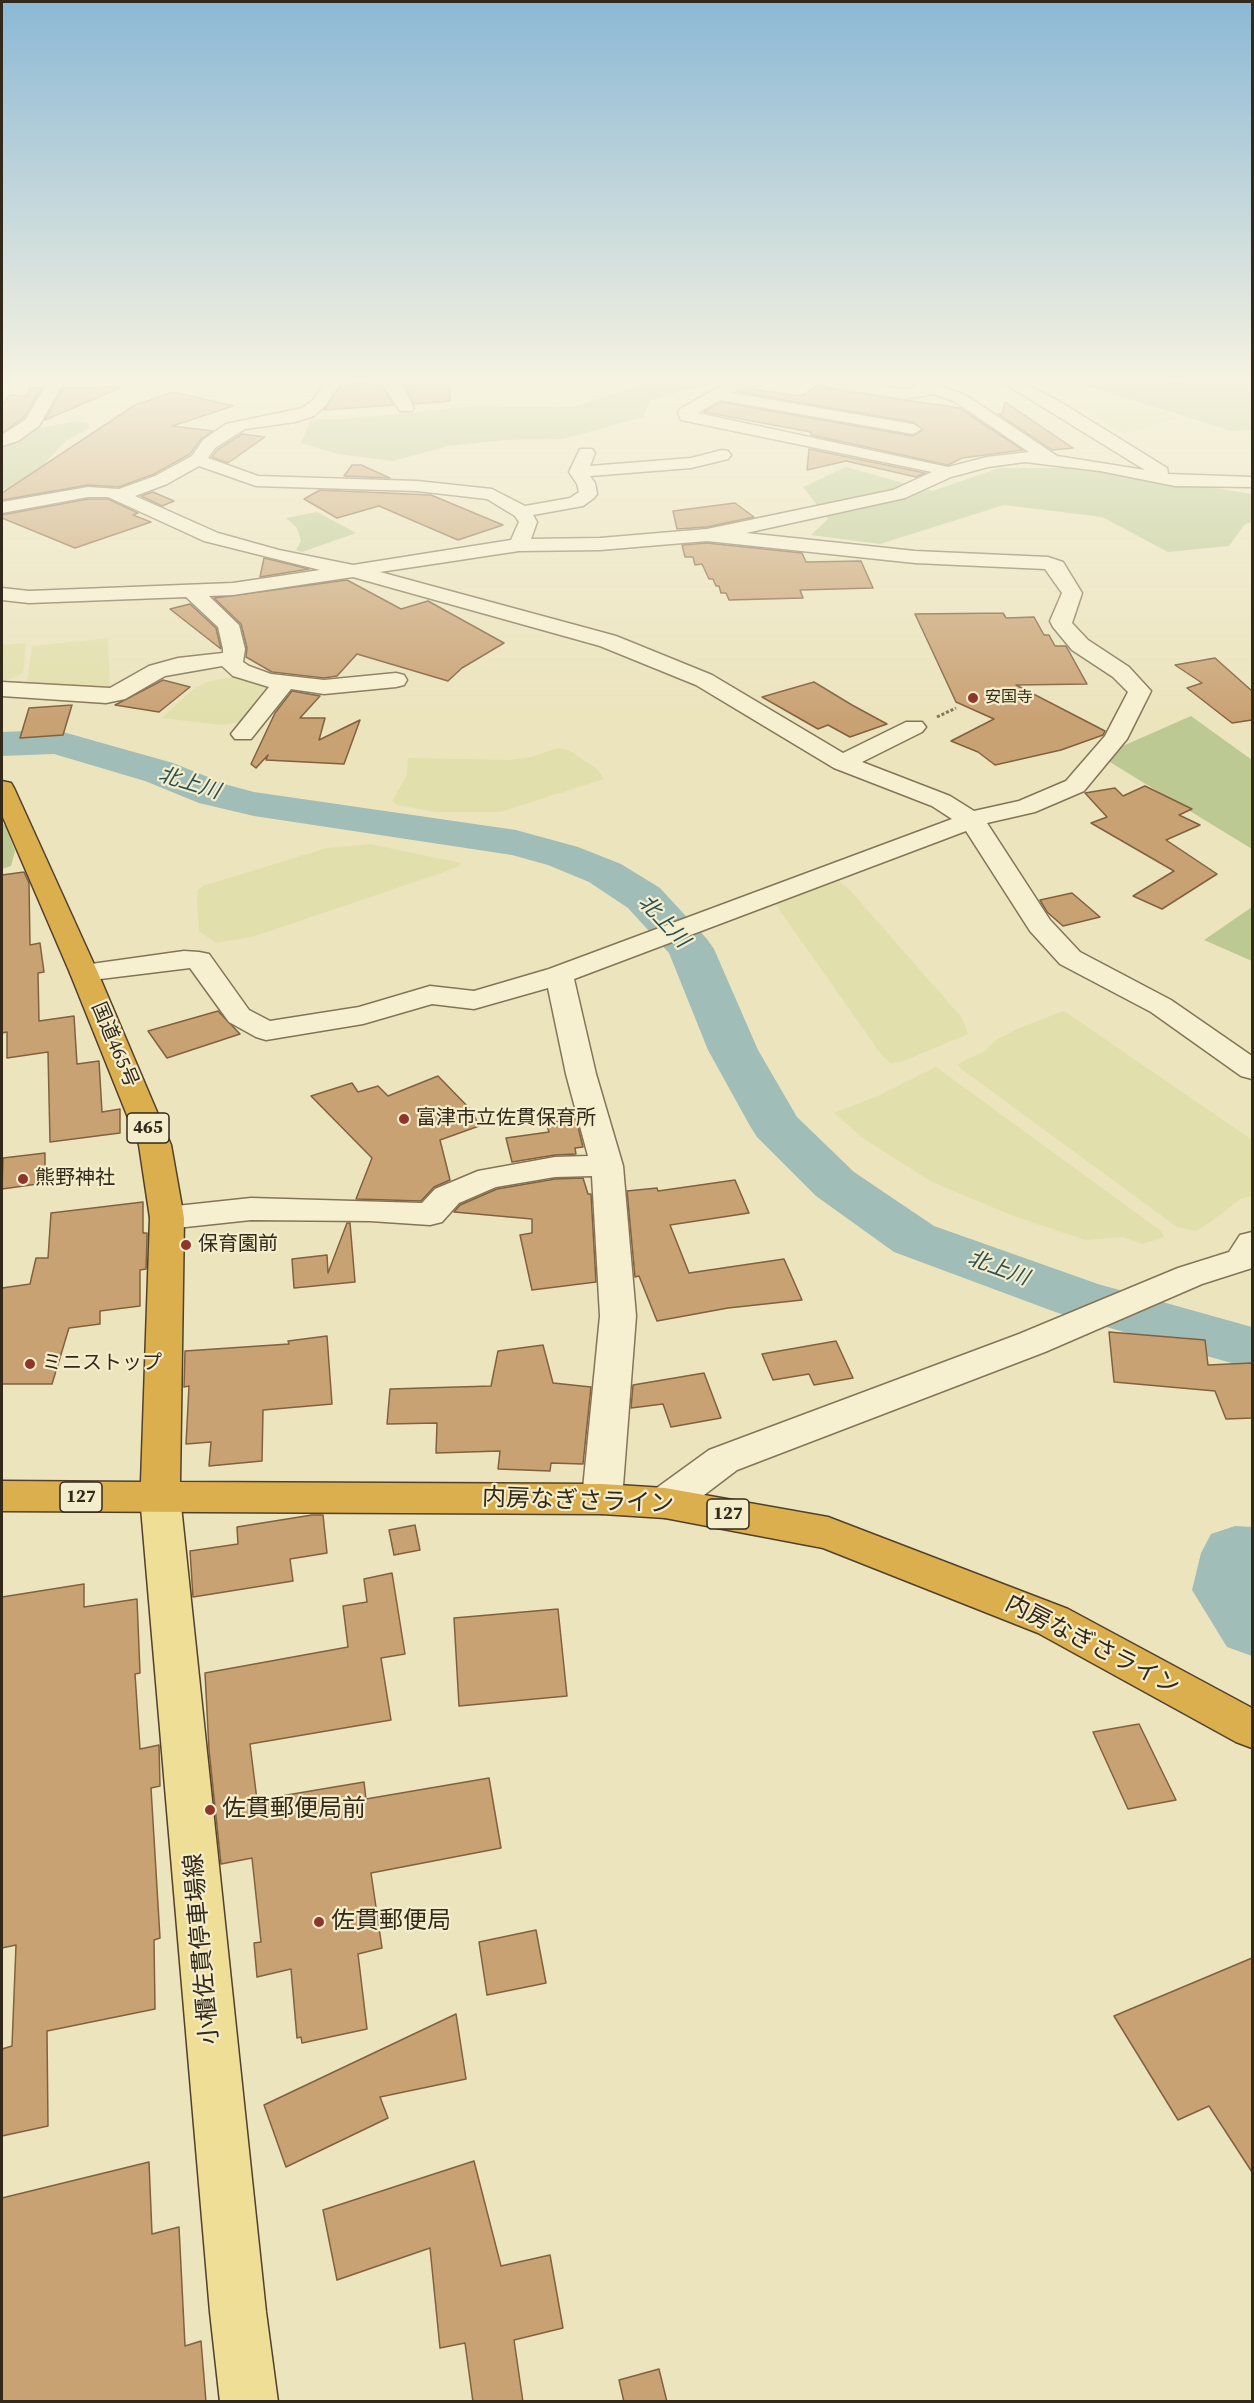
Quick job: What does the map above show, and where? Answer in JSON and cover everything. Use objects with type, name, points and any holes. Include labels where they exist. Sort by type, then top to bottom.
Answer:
[{"type":"highway","name":"国道465号","points":[[2,788],[84,973],[155,1145],[167,1218],[160,1496]]},
{"type":"highway","name":"内房なぎさライン","points":[[2,1497],[602,1499],[665,1503],[828,1533],[1053,1621],[1252,1729]]},
{"type":"main road","name":"小櫃佐貫停車場線","points":[[160,1496],[237,2300],[249,2402]]},
{"type":"street","points":[[2,507],[76,494]]},
{"type":"street","points":[[111,494],[120,495],[211,537],[277,555],[360,572],[608,641],[704,680],[842,763],[940,801],[972,820],[1040,925],[1070,958],[1161,1005],[1252,1070]]},
{"type":"street","points":[[492,494],[522,512],[528,522],[519,545]]},
{"type":"street","points":[[522,512],[576,502],[588,494]]},
{"type":"street","points":[[2,594],[29,597],[233,589],[360,572],[448,555],[519,545],[600,544],[708,535],[898,494]]},
{"type":"street","points":[[84,973],[184,959],[199,960],[239,1016],[266,1031],[363,1015],[430,995],[446,995],[474,1000],[559,975],[663,934],[972,820],[1026,807],[1075,786],[1114,739],[1140,691],[1121,672],[1080,645],[1060,621],[1072,593],[1056,566],[1048,563],[915,557],[708,535]]},
{"type":"street","points":[[193,592],[228,625],[233,636],[232,664],[242,671],[285,682],[324,687],[396,680]]},
{"type":"street","points":[[2,689],[106,696],[117,694],[157,670],[233,658]]},
{"type":"street","points":[[243,734],[285,682]]},
{"type":"street","points":[[842,763],[914,727]]},
{"type":"street","points":[[559,975],[581,1074],[607,1166],[618,1316],[602,1499]]},
{"type":"street","points":[[167,1218],[251,1209],[370,1210],[430,1214],[447,1196],[489,1178],[555,1167],[607,1166]]},
{"type":"street","points":[[665,1503],[723,1460],[1032,1343],[1190,1276],[1249,1258]]},
{"type":"shaded area","points":[[108,638],[110,686],[103,690],[27,682],[32,646]]},
{"type":"shaded area","points":[[26,643],[23,673],[2,682],[2,645]]},
{"type":"shaded area","points":[[237,676],[275,686],[239,722],[222,725],[162,718],[193,689],[209,681]]},
{"type":"shaded area","points":[[558,748],[568,750],[597,769],[604,779],[500,812],[436,812],[397,805],[392,801],[407,775],[408,758],[509,760],[531,757]]},
{"type":"shaded area","points":[[369,844],[461,863],[444,872],[252,937],[216,943],[199,931],[197,900],[198,890],[203,886],[327,848]]},
{"type":"shaded area","points":[[839,881],[849,889],[962,1018],[968,1034],[901,1062],[890,1063],[881,1054],[776,905],[791,897]]},
{"type":"shaded area","points":[[1064,1011],[1252,1140],[1252,1196],[1242,1198],[1196,1231],[1177,1227],[960,1068],[958,1064],[985,1051],[996,1040],[1019,1028]]},
{"type":"shaded area","points":[[936,1067],[1161,1231],[1164,1237],[1143,1244],[1123,1237],[1085,1240],[1016,1217],[932,1182],[863,1138],[834,1113],[880,1095]]},
{"type":"green space","points":[[809,494],[1252,494],[1252,522],[1245,524],[1229,546],[1168,552],[1102,517],[1004,505],[880,544],[811,535],[828,519]]},
{"type":"green space","points":[[317,512],[356,533],[302,552],[296,550],[301,541],[299,534],[296,527],[286,518]]},
{"type":"green space","points":[[1191,716],[1252,760],[1252,849],[1100,756]]},
{"type":"green space","points":[[2,822],[15,851],[11,866],[2,869]]},
{"type":"green space","points":[[1252,907],[1252,961],[1204,940]]},
{"type":"building","points":[[2,494],[36,494],[2,500]]},
{"type":"building","points":[[158,494],[174,501],[162,506],[141,496]]},
{"type":"building","points":[[313,494],[431,495],[503,525],[458,540],[379,506],[337,518],[304,499]]},
{"type":"building","points":[[88,499],[108,499],[138,513],[133,515],[151,522],[75,548],[2,518],[2,515]]},
{"type":"building","points":[[735,503],[754,517],[707,527],[677,529],[673,511]]},
{"type":"building","points":[[707,543],[802,553],[806,562],[861,561],[873,588],[800,590],[803,598],[729,600],[726,593],[721,593],[713,579],[709,579],[702,564],[695,565],[693,557],[685,557],[682,545]]},
{"type":"building","points":[[264,558],[309,569],[260,577]]},
{"type":"building","points":[[347,580],[401,609],[428,601],[504,643],[462,668],[448,681],[357,654],[337,676],[324,678],[272,672],[246,657],[247,648],[241,624],[214,598]]},
{"type":"building","points":[[190,604],[216,628],[221,649],[170,609]]},
{"type":"building","points":[[1003,613],[1006,618],[1034,617],[1044,635],[1049,635],[1055,646],[1066,646],[1087,684],[1016,685],[1105,731],[1103,735],[1061,750],[995,765],[978,752],[951,741],[994,719],[956,702],[915,614]]},
{"type":"building","points":[[1215,658],[1252,691],[1252,720],[1232,723],[1187,688],[1202,683],[1175,665]]},
{"type":"building","points":[[163,680],[190,687],[159,712],[115,705]]},
{"type":"building","points":[[814,682],[887,724],[850,737],[828,725],[818,729],[762,697]]},
{"type":"building","points":[[292,691],[320,696],[300,718],[325,718],[319,740],[360,720],[344,764],[266,760],[268,755],[256,768],[251,764],[275,713]]},
{"type":"building","points":[[72,705],[63,735],[20,738],[29,708]]},
{"type":"building","points":[[1145,786],[1192,809],[1179,815],[1200,825],[1166,840],[1217,874],[1162,909],[1133,896],[1174,871],[1091,823],[1107,817],[1085,793],[1115,788],[1123,796]]},
{"type":"building","points":[[24,872],[29,883],[30,945],[40,943],[44,972],[38,973],[39,1021],[74,1016],[77,1064],[99,1061],[102,1112],[120,1109],[120,1133],[50,1142],[48,1052],[7,1058],[7,1032],[2,1033],[2,875]]},
{"type":"building","points":[[1072,893],[1100,917],[1063,926],[1047,912],[1040,900]]},
{"type":"building","points":[[218,1011],[240,1034],[167,1058],[148,1031]]},
{"type":"building","name":"富津市立佐貫保育所","points":[[438,1076],[472,1111],[479,1126],[440,1140],[450,1180],[434,1187],[421,1201],[356,1199],[372,1158],[311,1096],[352,1083],[358,1092],[378,1086],[388,1096]]},
{"type":"building","points":[[576,1119],[583,1147],[575,1148],[576,1154],[512,1162],[506,1138],[549,1132],[546,1123]]},
{"type":"building","points":[[45,1153],[45,1183],[2,1189],[3,1158]]},
{"type":"building","points":[[583,1178],[588,1194],[591,1194],[596,1282],[532,1290],[520,1235],[532,1233],[532,1219],[454,1212],[460,1205],[497,1189],[555,1179]]},
{"type":"building","points":[[735,1180],[749,1213],[670,1225],[689,1273],[784,1259],[802,1300],[728,1308],[657,1321],[639,1276],[635,1277],[627,1191],[657,1188],[658,1191]]},
{"type":"building","points":[[143,1202],[143,1233],[147,1233],[147,1239],[146,1269],[140,1270],[140,1306],[100,1311],[100,1324],[69,1328],[52,1384],[2,1384],[2,1288],[30,1284],[36,1258],[48,1258],[51,1213]]},
{"type":"building","points":[[347,1223],[350,1223],[355,1282],[294,1288],[292,1259],[327,1255],[328,1273]]},
{"type":"building","points":[[1109,1332],[1205,1340],[1208,1365],[1252,1363],[1252,1418],[1226,1419],[1215,1391],[1114,1382]]},
{"type":"building","points":[[327,1336],[332,1404],[263,1410],[262,1461],[209,1466],[211,1442],[186,1444],[189,1386],[184,1387],[185,1351],[289,1344],[288,1341]]},
{"type":"building","points":[[836,1341],[853,1378],[814,1385],[809,1374],[773,1380],[762,1354]]},
{"type":"building","points":[[543,1345],[553,1383],[591,1387],[583,1464],[551,1463],[550,1471],[498,1469],[500,1451],[436,1453],[437,1423],[387,1424],[390,1389],[491,1386],[498,1351]]},
{"type":"building","points":[[704,1373],[721,1418],[671,1427],[663,1404],[631,1408],[633,1385]]},
{"type":"building","points":[[323,1515],[327,1553],[290,1559],[293,1581],[193,1597],[190,1551],[238,1544],[237,1527]]},
{"type":"building","points":[[415,1525],[420,1550],[394,1555],[389,1530]]},
{"type":"building","points":[[392,1573],[405,1654],[381,1658],[391,1720],[250,1744],[257,1800],[364,1782],[366,1799],[489,1778],[501,1848],[371,1873],[382,1948],[358,1954],[367,2029],[302,2043],[301,2037],[297,2038],[291,1969],[257,1977],[254,1943],[261,1942],[252,1858],[221,1864],[209,1750],[205,1673],[348,1647],[343,1606],[367,1602],[364,1579]]},
{"type":"building","points":[[84,1584],[84,1607],[137,1599],[140,1673],[135,1674],[140,1749],[159,1745],[160,1786],[151,1788],[160,1938],[154,1940],[155,2009],[47,2031],[48,2126],[2,2136],[2,2049],[12,2046],[16,1945],[2,1948],[2,1597]]},
{"type":"building","points":[[558,1609],[567,1696],[459,1706],[454,1618]]},
{"type":"building","points":[[1139,1724],[1176,1800],[1128,1809],[1093,1732]]},
{"type":"building","points":[[536,1930],[546,1983],[487,1995],[479,1942]]},
{"type":"building","points":[[1252,1958],[1252,2172],[1209,2106],[1178,2120],[1114,2016]]},
{"type":"building","points":[[456,2014],[466,2079],[380,2097],[388,2118],[286,2167],[264,2105]]},
{"type":"building","points":[[474,2161],[501,2266],[550,2255],[563,2328],[514,2340],[523,2402],[473,2402],[465,2343],[440,2348],[430,2248],[337,2280],[323,2210]]},
{"type":"building","points":[[149,2162],[152,2234],[179,2227],[185,2346],[201,2341],[206,2402],[2,2402],[2,2198]]},
{"type":"building","points":[[659,2369],[667,2402],[624,2402],[619,2380]]},
{"type":"waterway","name":"北上川","points":[[2,744],[56,742],[159,772],[214,794],[254,804],[516,843],[563,856],[605,873],[644,898],[691,949],[733,1050],[776,1126],[835,1184],[914,1239],[1079,1299],[1252,1348]]},
{"type":"waterway","name":"北上川","points":[[1252,1553],[1235,1553],[1227,1590],[1252,1627]]},
{"type":"place","name":"安国寺","points":[[973,698]]},
{"type":"place","name":"富津市立佐貫保育所","points":[[404,1119]]},
{"type":"place","name":"熊野神社","points":[[23,1179]]},
{"type":"place","name":"保育園前","points":[[186,1245]]},
{"type":"place","name":"ミニストップ","points":[[30,1364]]},
{"type":"place","name":"佐貫郵便局前","points":[[210,1810]]},
{"type":"place","name":"佐貫郵便局","points":[[319,1922]]}]
